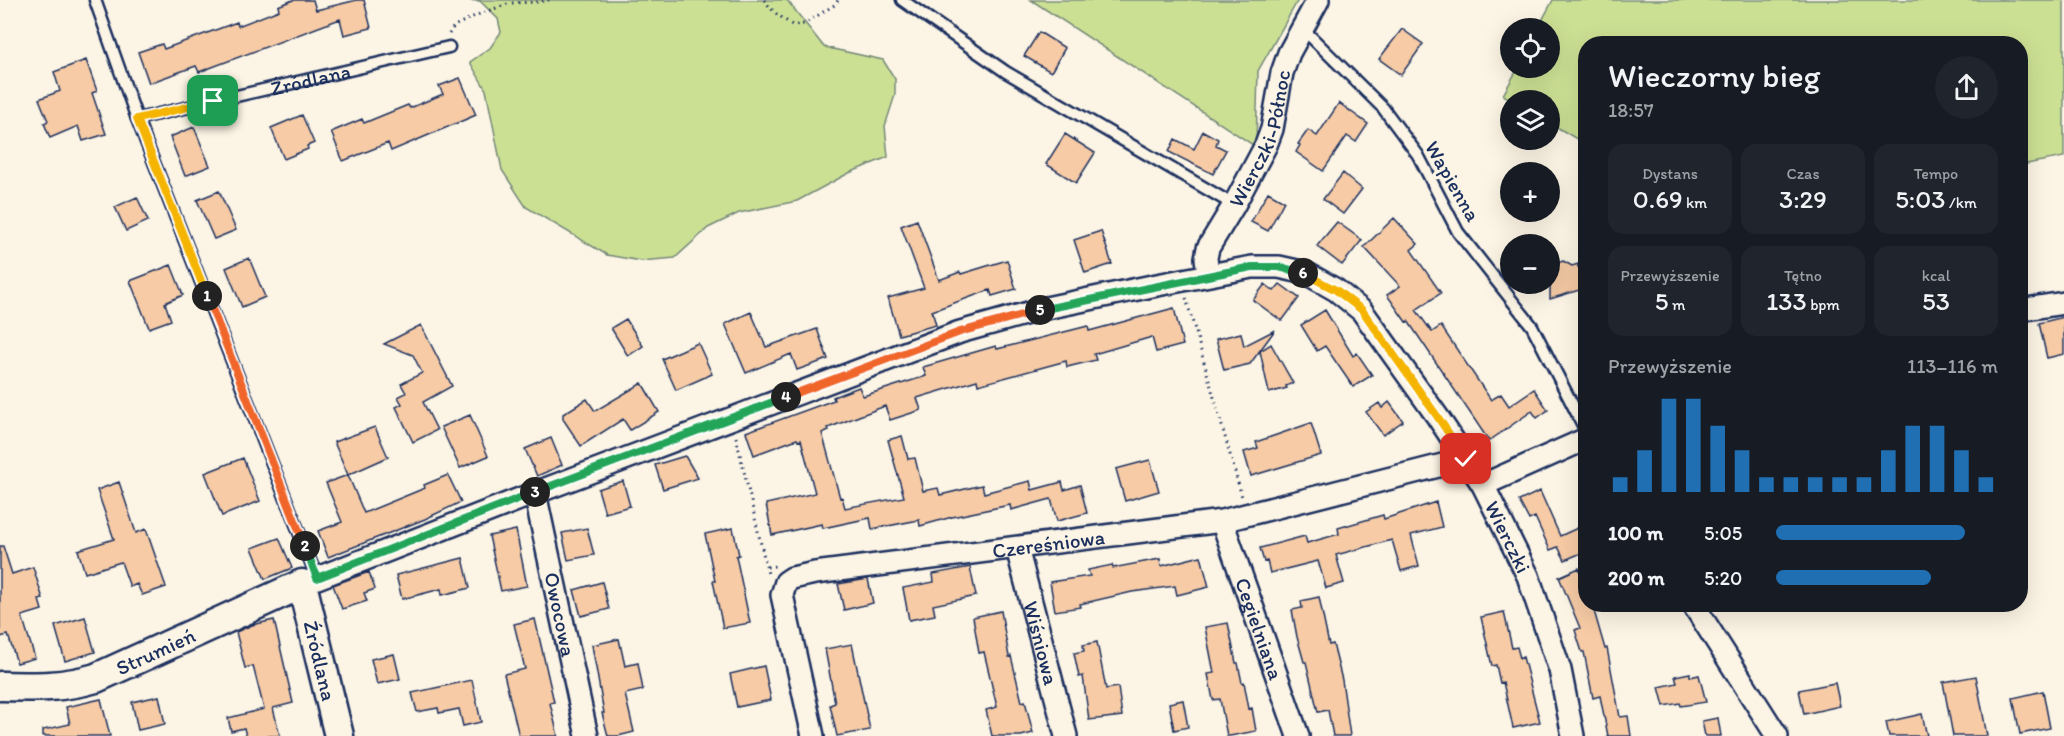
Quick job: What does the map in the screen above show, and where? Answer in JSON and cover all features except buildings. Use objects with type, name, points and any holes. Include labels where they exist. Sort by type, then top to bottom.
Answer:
[{"type":"street","name":"Wierczki-Północ","points":[[1208,275],[1206,258],[1208,248],[1266,145],[1272,129],[1282,73],[1302,28],[1318,0]]},
{"type":"street","name":"Wierczki","points":[[309,581],[960,332],[1046,308],[1252,267],[1279,267],[1306,273],[1336,290],[1362,310],[1483,485],[1528,576],[1560,670],[1574,736]]},
{"type":"street","points":[[2028,309],[2064,303]]},
{"type":"street","points":[[1483,485],[1578,443]]},
{"type":"street","name":"Czereśniowa","points":[[813,736],[782,595],[786,582],[792,578],[815,573],[1222,521],[1466,459]]},
{"type":"street","name":"Owocowa","points":[[535,493],[587,736]]},
{"type":"street","name":"Cegielniana","points":[[1222,521],[1298,736]]},
{"type":"street","name":"Wiśniowa","points":[[1017,548],[1066,736]]},
{"type":"street","name":"Strumień","points":[[0,686],[53,687],[74,685],[96,678],[309,581]]},
{"type":"street","name":"Źródlana","points":[[309,581],[339,736]]},
{"type":"street","points":[[1698,612],[1778,736]]},
{"type":"lane","name":"Źródlana","points":[[95,0],[309,581]]},
{"type":"lane","points":[[902,0],[1006,72],[1234,205]]},
{"type":"lane","name":"Wapienna","points":[[1302,28],[1383,108],[1418,155],[1458,232],[1532,326],[1578,415]]},
{"type":"lane","name":"Źródlana","points":[[137,119],[445,48]]},
{"type":"path","points":[[445,48],[454,26],[477,15],[510,3],[549,0]]},
{"type":"path","points":[[764,0],[774,12],[792,25],[804,24],[836,4],[838,0]]},
{"type":"path","points":[[1184,293],[1244,504]]},
{"type":"path","points":[[731,418],[769,576]]},
{"type":"green space","points":[[463,0],[787,0],[824,47],[883,60],[895,79],[895,95],[885,126],[888,157],[849,173],[797,201],[739,213],[708,228],[675,258],[641,261],[607,255],[526,207],[502,170],[486,90],[470,62],[490,48],[501,32],[498,19],[480,1]]},
{"type":"green space","points":[[1031,0],[1298,0],[1258,71],[1256,147]]},
{"type":"green space","points":[[1553,0],[2064,0],[2064,157],[2028,164],[2028,36],[1578,36],[1578,140],[1560,129],[1560,90],[1506,90],[1512,78],[1560,78],[1560,18],[1543,18]]},
{"type":"route","points":[[213,101],[137,119],[317,578],[960,332],[1046,308],[1252,267],[1279,267],[1306,273],[1336,290],[1362,310],[1466,459]]}]
